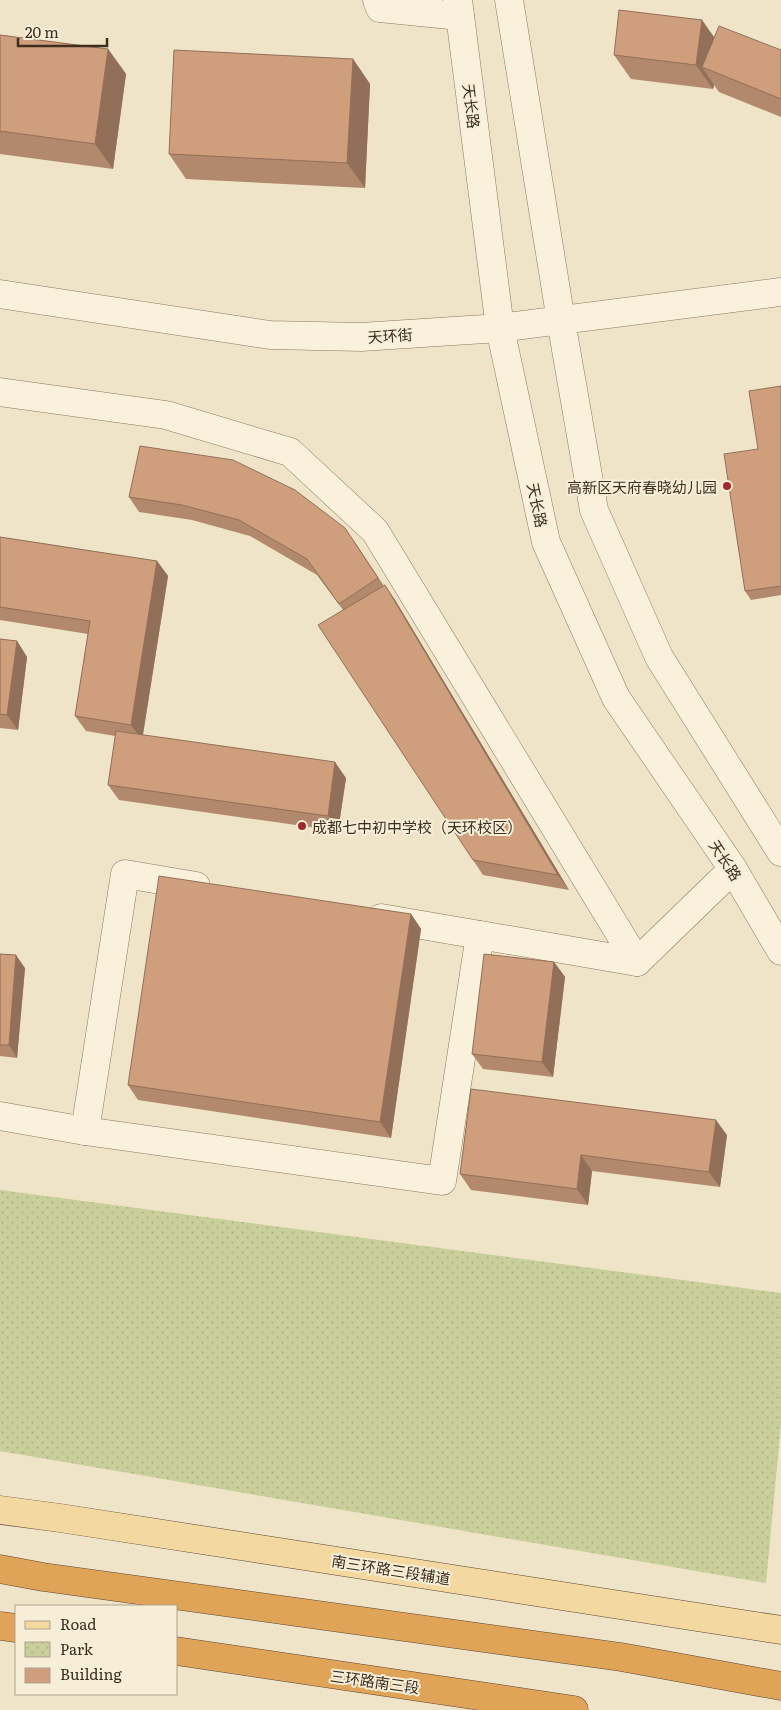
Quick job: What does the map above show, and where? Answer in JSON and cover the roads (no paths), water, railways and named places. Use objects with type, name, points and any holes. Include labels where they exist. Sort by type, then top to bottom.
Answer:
[{"type":"highway","points":[[0,1569],[43,1577],[621,1658],[781,1686]]},
{"type":"highway","points":[[0,1626],[15,1628]]},
{"type":"highway","name":"三环路南三段","points":[[178,1652],[574,1710]]},
{"type":"main road","name":"南三环路三段辅道","points":[[0,1510],[781,1630]]},
{"type":"street","points":[[377,0],[380,8],[459,8]]},
{"type":"street","points":[[509,0],[594,510],[660,657],[781,852]]},
{"type":"street","name":"天长路","points":[[459,8],[500,328],[546,542],[616,698],[733,869],[781,951]]},
{"type":"street","name":"天环街","points":[[0,294],[270,335],[361,337],[500,328],[781,292]]},
{"type":"street","points":[[0,392],[166,415],[290,452],[376,531],[637,962]]},
{"type":"street","points":[[637,962],[733,869]]},
{"type":"street","points":[[85,1131],[125,874],[221,890]]},
{"type":"street","points":[[355,913],[637,962]]},
{"type":"street","points":[[0,1116],[85,1131],[442,1181],[480,935]]},
{"type":"place","name":"高新区天府春晓幼儿园","points":[[727,486]]},
{"type":"place","name":"成都七中初中学校（天环校区）","points":[[302,826]]}]
